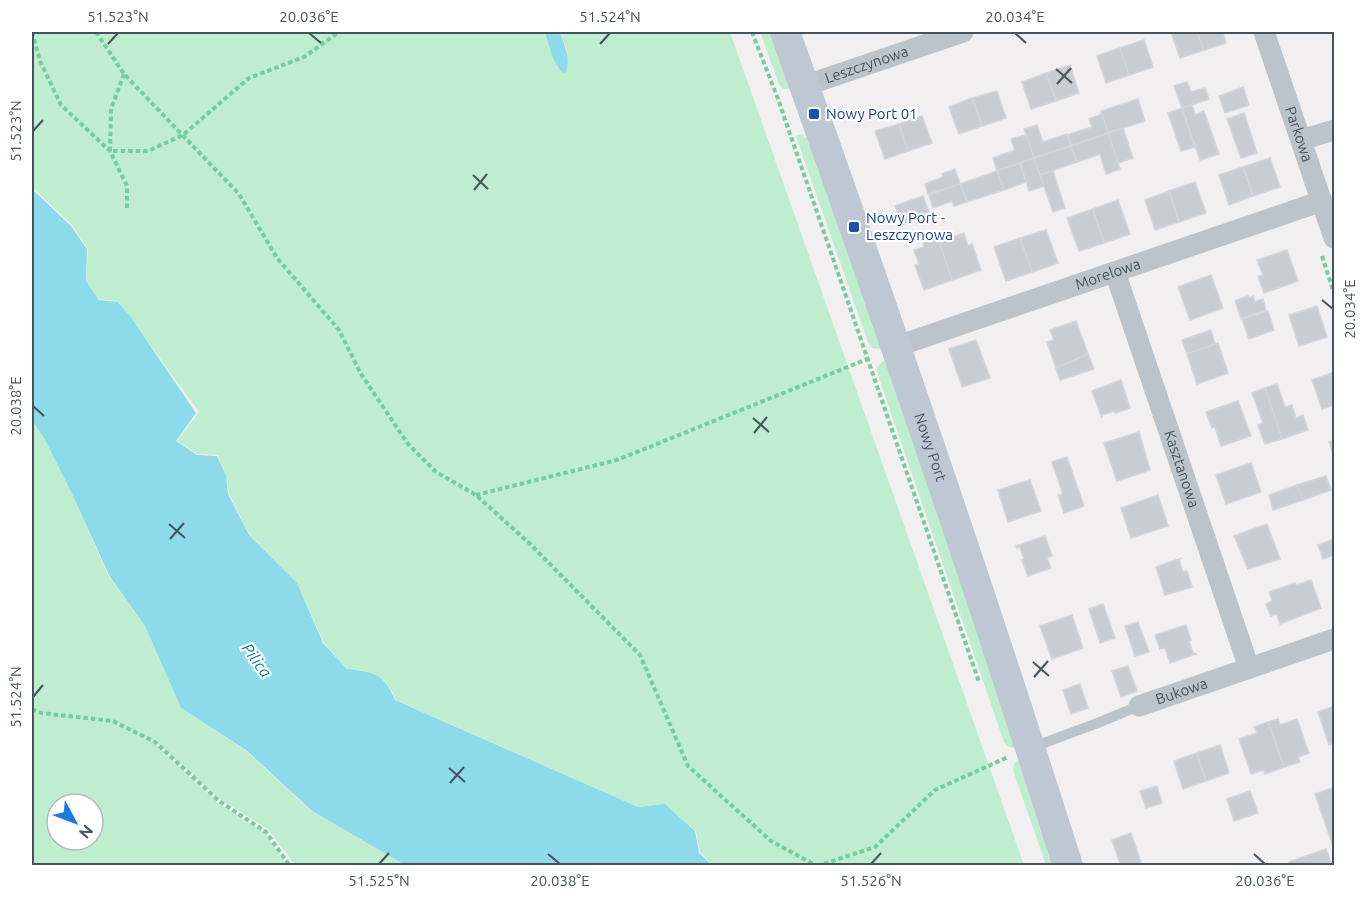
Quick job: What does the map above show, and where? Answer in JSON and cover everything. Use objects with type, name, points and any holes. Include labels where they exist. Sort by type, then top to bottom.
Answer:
[{"type":"street","name":"Nowy Port","points":[[785,32],[895,347],[1018,753],[1068,866]]},
{"type":"street","name":"Leszczynowa","points":[[804,86],[963,32]]},
{"type":"street","name":"Parkowa","points":[[1264,32],[1335,238]]},
{"type":"street","points":[[1301,140],[1335,130]]},
{"type":"street","name":"Morelowa","points":[[895,347],[1322,201]]},
{"type":"street","name":"Kasztanowa","points":[[1114,272],[1249,668]]},
{"type":"street","name":"Bukowa","points":[[1139,706],[1335,639]]},
{"type":"lane","name":"Bukowa","points":[[1018,753],[1139,706]]},
{"type":"path","points":[[32,32],[40,61],[61,105],[110,151],[128,186],[127,211]]},
{"type":"path","points":[[90,32],[98,34],[124,74],[239,194],[277,258],[339,330],[361,374],[408,444],[436,472],[476,495],[530,544],[640,655],[688,766],[771,841],[817,866],[874,847],[934,790],[1018,753]]},
{"type":"path","points":[[110,151],[148,151],[183,135],[249,78],[304,57],[339,32]]},
{"type":"path","points":[[752,32],[778,99],[982,692]]},
{"type":"path","points":[[110,151],[111,109],[124,74]]},
{"type":"path","points":[[476,495],[617,460],[868,359]]},
{"type":"path","points":[[32,709],[41,713],[113,721],[155,742],[219,801],[266,832],[290,866]]},
{"type":"path","points":[[1001,747],[1018,753]]},
{"type":"path","points":[[1008,769],[1018,753]]},
{"type":"green space","points":[[32,32],[545,32],[549,49],[560,70],[567,51],[560,32],[730,32],[1024,865],[713,865],[700,852],[696,831],[665,804],[638,807],[396,700],[383,679],[364,671],[347,669],[324,643],[297,583],[249,534],[229,494],[226,475],[218,455],[197,454],[177,441],[199,412],[119,302],[99,299],[86,281],[88,249],[72,225],[32,187]]},
{"type":"green space","points":[[760,32],[773,32],[793,89],[783,89],[779,84]]},
{"type":"green space","points":[[803,134],[804,138],[810,136],[882,349],[872,348],[868,342],[796,136]]},
{"type":"green space","points":[[886,358],[1019,749],[1009,747],[1004,742],[878,375],[877,368]]},
{"type":"green space","points":[[32,420],[45,440],[72,494],[109,577],[145,626],[181,708],[245,750],[311,811],[405,865],[295,865],[268,829],[220,799],[155,741],[154,743],[218,803],[264,833],[287,865],[32,865]]},
{"type":"green space","points":[[1019,759],[1059,865],[1046,865],[1013,770],[1014,764]]},
{"type":"water","points":[[545,32],[560,32],[567,57],[566,72],[563,73],[556,64]]},
{"type":"water","name":"Pilica","points":[[32,189],[71,226],[87,249],[86,281],[99,300],[118,302],[196,413],[176,441],[197,455],[217,456],[226,475],[228,494],[249,535],[297,583],[323,643],[347,669],[371,673],[382,679],[395,700],[638,807],[665,804],[695,831],[699,853],[712,865],[405,865],[312,811],[246,750],[181,708],[145,626],[110,577],[72,494],[45,440],[32,420]]},
{"type":"building","points":[[1171,32],[1197,32],[1204,50],[1180,58]]},
{"type":"building","points":[[1197,32],[1223,32],[1226,43],[1204,50]]},
{"type":"building","points":[[1144,40],[1153,67],[1129,75],[1120,48]]},
{"type":"building","points":[[1120,48],[1129,75],[1106,83],[1097,56]]},
{"type":"building","points":[[1070,65],[1079,93],[1056,101],[1046,73]]},
{"type":"building","points":[[1046,73],[1056,101],[1031,109],[1022,82]]},
{"type":"building","points":[[1187,82],[1191,92],[1205,88],[1209,99],[1182,108],[1174,86]]},
{"type":"building","points":[[1243,87],[1249,105],[1225,113],[1219,96]]},
{"type":"building","points":[[997,91],[1006,118],[982,126],[972,98]]},
{"type":"building","points":[[972,98],[982,126],[959,134],[949,107]]},
{"type":"building","points":[[1138,99],[1145,121],[1108,133],[1101,111]]},
{"type":"building","points":[[1192,105],[1195,115],[1204,111],[1219,154],[1200,160],[1182,108]]},
{"type":"building","points":[[1182,108],[1195,147],[1181,151],[1168,113]]},
{"type":"building","points":[[1244,113],[1257,153],[1241,158],[1227,119]]},
{"type":"building","points":[[1102,114],[1108,133],[1071,146],[1067,135],[1092,127],[1089,119]]},
{"type":"building","points":[[922,116],[932,143],[908,151],[899,124]]},
{"type":"building","points":[[899,124],[908,151],[885,159],[875,131]]},
{"type":"building","points":[[1037,125],[1043,142],[1067,134],[1071,146],[1034,158],[1024,129]]},
{"type":"building","points":[[1123,128],[1133,158],[1118,163],[1108,133]]},
{"type":"building","points":[[1108,133],[1120,169],[1106,174],[1100,154],[1077,162],[1071,146]]},
{"type":"building","points":[[1026,135],[1034,158],[997,171],[993,158],[1015,150],[1011,139]]},
{"type":"building","points":[[1071,146],[1077,162],[1040,175],[1034,158]]},
{"type":"building","points":[[1034,158],[1044,186],[1029,191],[1020,163]]},
{"type":"building","points":[[1270,158],[1280,187],[1253,196],[1243,167]]},
{"type":"building","points":[[1020,163],[1026,182],[1004,190],[997,171]]},
{"type":"building","points":[[1243,167],[1253,196],[1229,205],[1219,175]]},
{"type":"building","points":[[955,169],[960,184],[928,194],[925,184]]},
{"type":"building","points":[[997,171],[1004,190],[967,202],[960,184]]},
{"type":"building","points":[[1053,171],[1065,208],[1053,212],[1040,175]]},
{"type":"building","points":[[1195,182],[1206,213],[1179,222],[1169,191]]},
{"type":"building","points":[[960,184],[967,202],[954,206],[952,201],[933,208],[929,195]]},
{"type":"building","points":[[1169,191],[1179,222],[1155,230],[1145,200]]},
{"type":"building","points":[[923,196],[929,212],[902,224],[895,206]]},
{"type":"building","points":[[1118,200],[1130,234],[1104,243],[1093,209]]},
{"type":"building","points":[[1093,209],[1104,243],[1079,251],[1067,218]]},
{"type":"building","points":[[1046,230],[1058,263],[1032,272],[1020,238]]},
{"type":"building","points":[[964,233],[968,246],[972,244],[981,270],[952,280],[938,238]]},
{"type":"building","points":[[938,238],[952,280],[924,290],[915,265],[919,264],[914,250],[924,247],[923,243]]},
{"type":"building","points":[[1020,238],[1032,272],[1006,281],[994,247]]},
{"type":"building","points":[[1287,250],[1298,281],[1264,293],[1258,277],[1263,275],[1257,260]]},
{"type":"building","points":[[1211,275],[1223,308],[1190,320],[1178,287]]},
{"type":"building","points":[[1248,296],[1249,298],[1253,296],[1255,302],[1263,299],[1266,310],[1241,319],[1235,301]]},
{"type":"building","points":[[1317,306],[1327,337],[1299,346],[1289,315]]},
{"type":"building","points":[[1268,311],[1274,330],[1249,339],[1242,319]]},
{"type":"building","points":[[1076,321],[1088,354],[1056,368],[1047,342],[1054,340],[1050,330]]},
{"type":"building","points":[[1211,330],[1215,344],[1187,354],[1182,340]]},
{"type":"building","points":[[976,340],[990,378],[962,387],[949,349]]},
{"type":"building","points":[[1218,343],[1228,373],[1197,384],[1187,354]]},
{"type":"building","points":[[1088,354],[1094,369],[1060,380],[1056,368]]},
{"type":"building","points":[[1334,372],[1334,405],[1322,409],[1312,380]]},
{"type":"building","points":[[1121,380],[1130,408],[1102,415],[1102,418],[1092,391]]},
{"type":"building","points":[[1277,384],[1285,407],[1292,405],[1296,418],[1303,415],[1308,430],[1282,439],[1265,388]]},
{"type":"building","points":[[1265,388],[1282,439],[1265,444],[1258,425],[1263,423],[1252,393]]},
{"type":"building","points":[[1238,401],[1251,436],[1221,446],[1215,427],[1212,428],[1206,412]]},
{"type":"building","points":[[1139,432],[1150,470],[1117,481],[1104,443]]},
{"type":"building","points":[[1334,440],[1334,457],[1329,442]]},
{"type":"building","points":[[1067,457],[1084,506],[1064,513],[1058,495],[1063,494],[1052,462]]},
{"type":"building","points":[[1251,463],[1261,492],[1226,504],[1216,475]]},
{"type":"building","points":[[1326,476],[1331,490],[1303,500],[1297,485]]},
{"type":"building","points":[[1030,480],[1041,511],[1008,522],[998,490]]},
{"type":"building","points":[[1297,485],[1303,500],[1273,510],[1269,495]]},
{"type":"building","points":[[1158,495],[1168,526],[1131,538],[1121,508]]},
{"type":"building","points":[[1267,524],[1280,559],[1248,569],[1234,536]]},
{"type":"building","points":[[1045,536],[1052,556],[1047,558],[1051,568],[1028,576],[1020,547],[1016,546]]},
{"type":"building","points":[[1334,539],[1334,555],[1323,559],[1318,545]]},
{"type":"building","points":[[1182,558],[1179,560],[1183,572],[1187,571],[1192,587],[1165,595],[1156,567]]},
{"type":"building","points":[[1311,580],[1321,608],[1280,624],[1277,614],[1271,616],[1266,604],[1272,601],[1269,592]]},
{"type":"building","points":[[1103,604],[1115,638],[1100,643],[1089,609]]},
{"type":"building","points":[[1072,615],[1083,648],[1052,659],[1040,626]]},
{"type":"building","points":[[1138,622],[1149,652],[1135,656],[1125,626]]},
{"type":"building","points":[[1186,625],[1193,653],[1196,654],[1170,663],[1165,648],[1160,649],[1155,635]]},
{"type":"building","points":[[1128,666],[1137,691],[1121,697],[1112,671]]},
{"type":"building","points":[[1080,684],[1088,708],[1071,714],[1063,690]]},
{"type":"building","points":[[1334,706],[1334,743],[1329,745],[1318,712]]},
{"type":"building","points":[[1278,719],[1280,725],[1297,719],[1309,753],[1298,757],[1300,762],[1284,767],[1268,722]]},
{"type":"building","points":[[1268,722],[1284,767],[1265,774],[1264,770],[1251,774],[1239,739],[1257,733],[1254,727]]},
{"type":"building","points":[[1220,745],[1229,773],[1206,781],[1197,753]]},
{"type":"building","points":[[1197,753],[1206,781],[1183,789],[1174,761]]},
{"type":"building","points":[[1157,786],[1162,803],[1146,808],[1140,791]]},
{"type":"building","points":[[1332,788],[1334,795],[1334,849],[1315,794]]},
{"type":"building","points":[[1250,791],[1258,813],[1234,821],[1227,799]]},
{"type":"building","points":[[1131,833],[1142,866],[1121,866],[1112,840]]},
{"type":"building","points":[[1326,849],[1332,866],[1290,866],[1289,862]]},
{"type":"place","name":"Nowy Port 01","points":[[814,114]]},
{"type":"place","name":"Nowy Port - Leszczynowa","points":[[854,227]]}]
